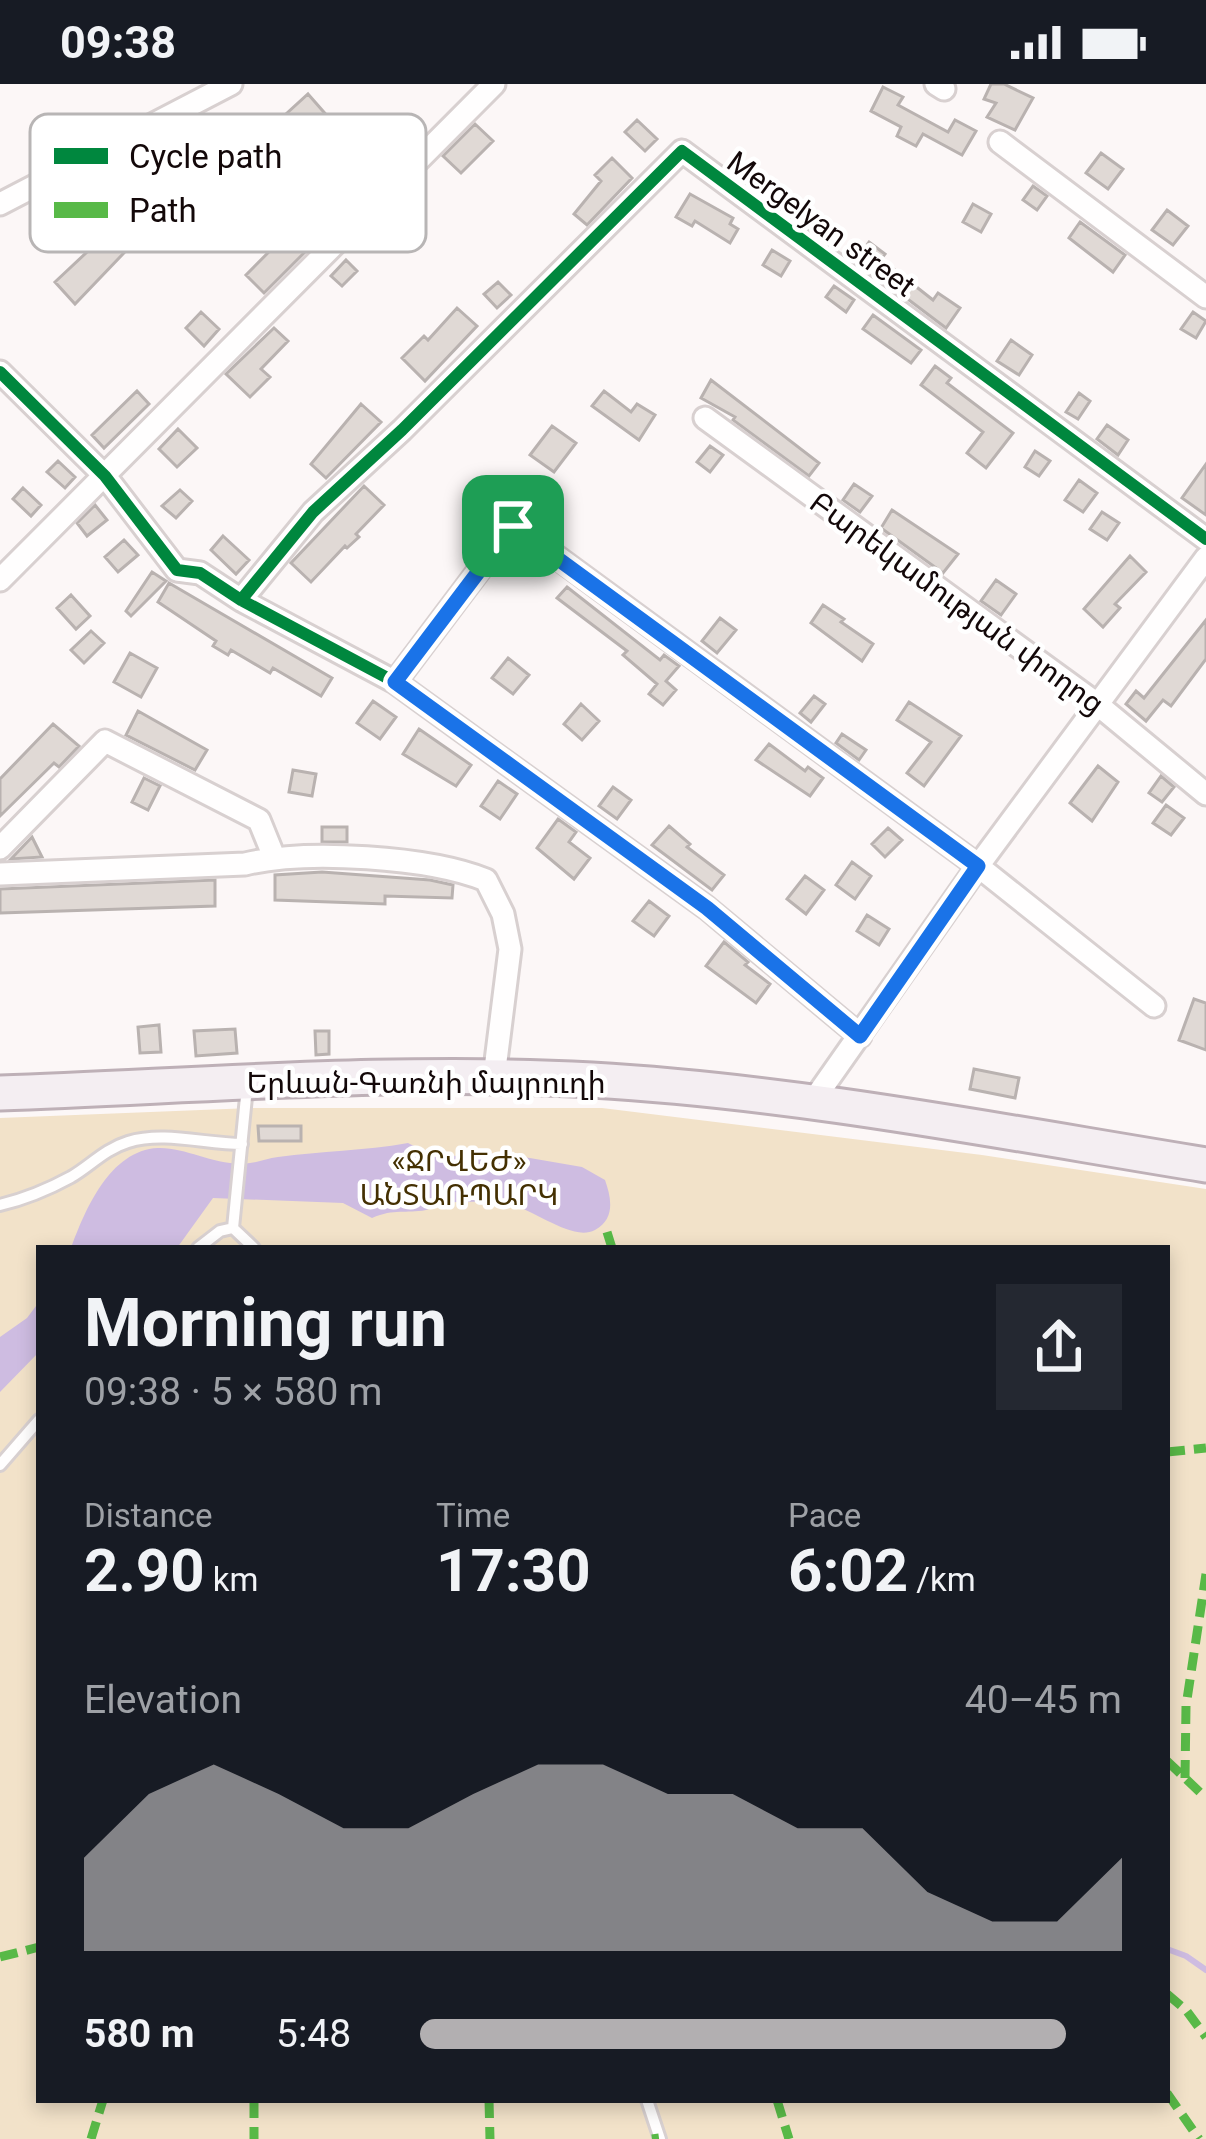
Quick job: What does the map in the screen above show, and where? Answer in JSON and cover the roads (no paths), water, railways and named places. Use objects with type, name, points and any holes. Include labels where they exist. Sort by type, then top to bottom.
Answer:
[{"type":"main road","name":"Երևան-Գառնի մայրուղի","points":[[0,1093],[494,1077],[716,1089],[1206,1165]]},
{"type":"street","points":[[173,114],[231,84]]},
{"type":"street","points":[[426,153],[494,84]]},
{"type":"street","points":[[1000,142],[1206,297]]},
{"type":"street","name":"Mergelyan street","points":[[241,600],[313,512],[682,152],[1206,538]]},
{"type":"street","points":[[0,204],[30,188]]},
{"type":"street","points":[[0,580],[327,252]]},
{"type":"street","points":[[0,372],[105,476],[177,570],[200,573],[395,682],[707,908],[860,1036]]},
{"type":"street","name":"Բարեկամության փողոց","points":[[704,418],[1097,704],[1206,794]]},
{"type":"street","points":[[395,682],[513,526],[978,866],[1154,1006]]},
{"type":"street","points":[[813,1101],[978,866],[1206,558]]},
{"type":"street","points":[[0,848],[105,741],[260,820],[274,857]]},
{"type":"street","points":[[0,874],[245,864],[274,857],[457,868],[486,880],[503,914],[510,949],[494,1077]]},
{"type":"lane","points":[[247,1084],[233,1222],[252,1245]]},
{"type":"lane","points":[[0,1205],[73,1176],[100,1155],[129,1142],[165,1138],[242,1150]]},
{"type":"lane","points":[[202,1245],[233,1222]]},
{"type":"lane","points":[[0,1465],[36,1424]]},
{"type":"lane","points":[[0,1454],[20,1443]]},
{"type":"lane","points":[[648,2103],[659,2139]]},
{"type":"waterway","points":[[1170,1950],[1206,1970]]},
{"type":"park label","name":"«ՋՐՎԵԺ» ԱՆՏԱՌՊԱՐԿ","points":[[459,1178]]}]
